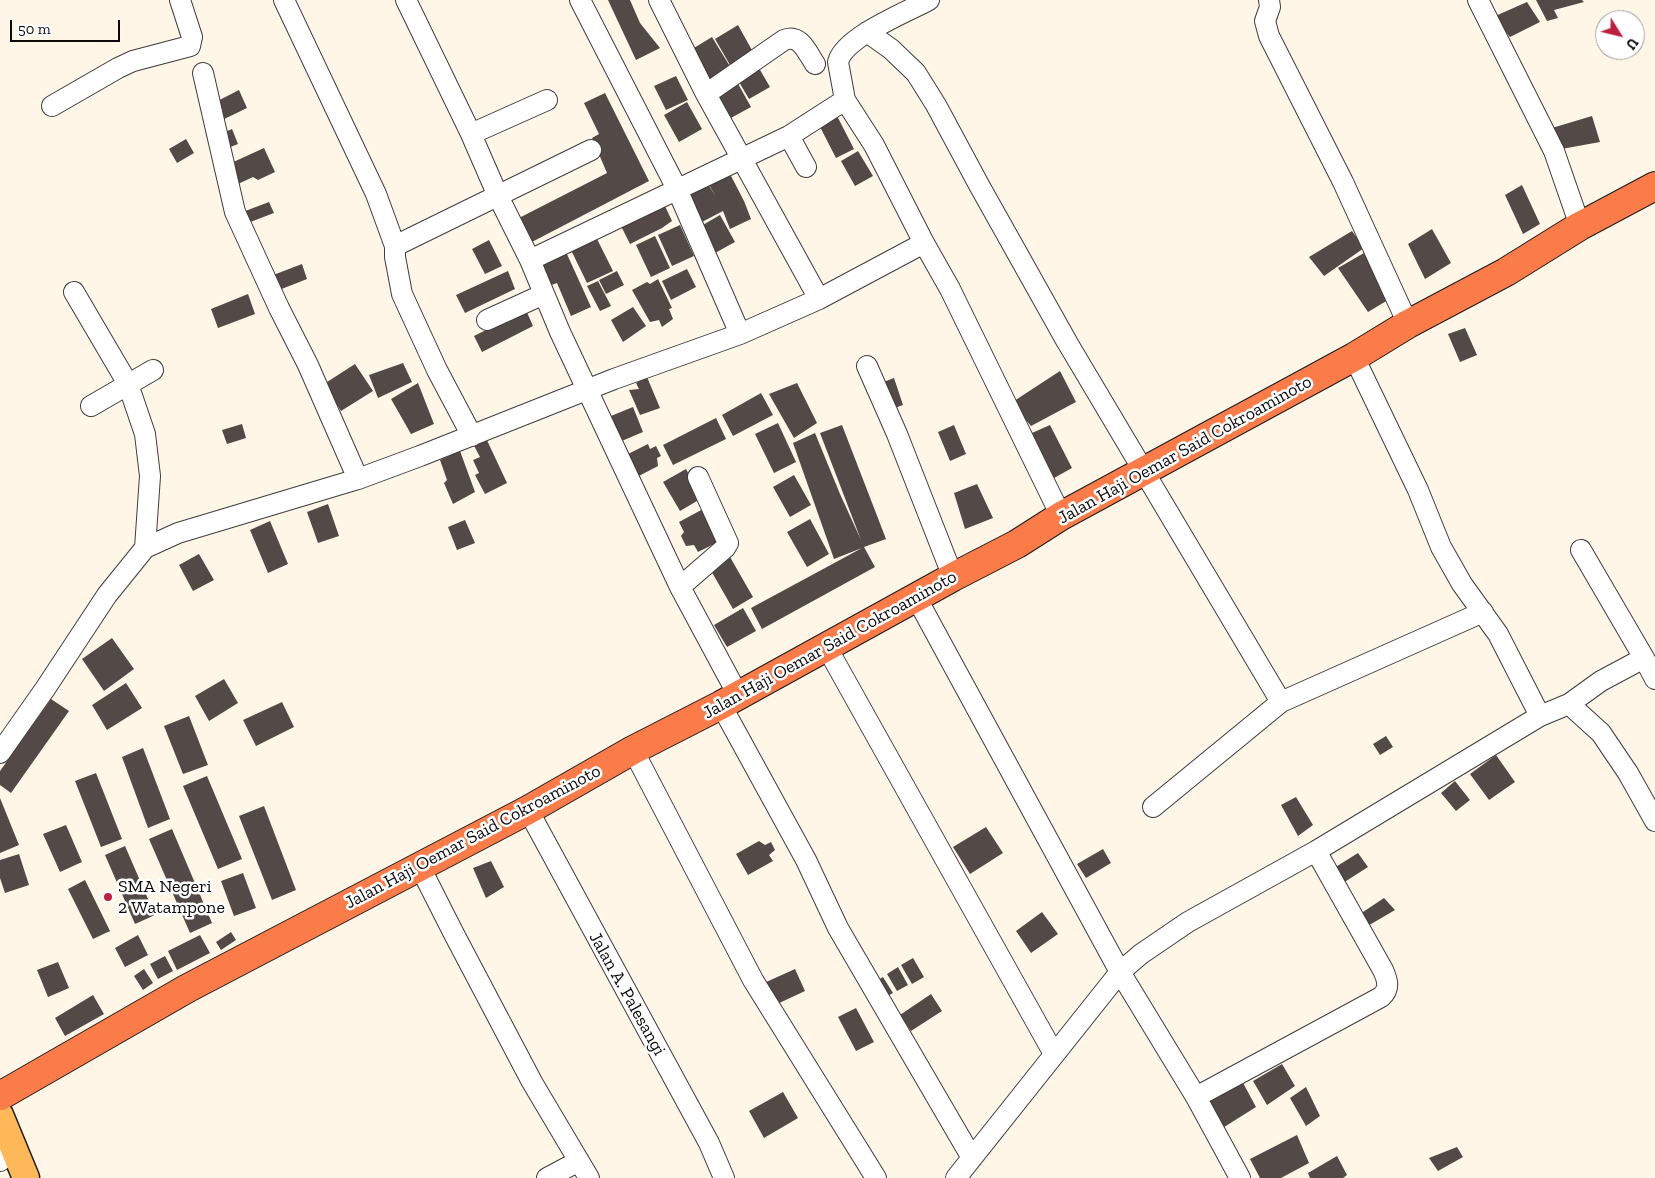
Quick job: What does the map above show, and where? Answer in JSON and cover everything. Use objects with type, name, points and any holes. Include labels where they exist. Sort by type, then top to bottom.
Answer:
[{"type":"highway","name":"Jalan Haji Oemar Said Cokroaminoto","points":[[0,1096],[188,988],[528,810],[633,750],[730,700],[916,597],[1017,544],[1061,516],[1146,472],[1408,324],[1506,272],[1580,226],[1655,186]]},
{"type":"main road","points":[[0,1115],[7,1156],[26,1178]]},
{"type":"street","points":[[52,106],[133,61],[190,46],[192,37],[180,0]]},
{"type":"street","points":[[406,0],[530,260],[560,332],[838,928],[972,1158]]},
{"type":"street","points":[[580,0],[677,188],[740,334]]},
{"type":"street","points":[[659,0],[706,94],[819,299]]},
{"type":"street","points":[[929,0],[850,43],[840,56],[839,68],[845,100],[874,145],[924,243],[950,288],[1061,516]]},
{"type":"street","points":[[1269,0],[1270,6],[1265,21],[1269,36],[1343,182],[1408,324]]},
{"type":"street","points":[[1478,0],[1554,151],[1580,226]]},
{"type":"street","points":[[288,1],[376,194],[395,246],[395,257],[402,294],[437,370],[472,436]]},
{"type":"street","points":[[868,32],[891,49],[916,73],[936,105],[1063,334],[1281,702]]},
{"type":"street","points":[[706,94],[784,40],[790,38],[796,39],[804,45],[815,64]]},
{"type":"street","points":[[203,73],[235,212],[279,308],[308,365],[358,479]]},
{"type":"street","points":[[471,134],[547,100]]},
{"type":"street","points":[[530,260],[789,136],[845,100]]},
{"type":"street","points":[[789,136],[806,167]]},
{"type":"street","points":[[395,246],[591,150]]},
{"type":"street","points":[[0,753],[107,595],[145,548],[178,533],[358,479],[588,389],[740,334],[819,299],[924,243]]},
{"type":"street","points":[[74,292],[128,384],[145,434],[150,476],[145,548]]},
{"type":"street","points":[[487,320],[544,294]]},
{"type":"street","points":[[1354,356],[1418,490],[1440,547],[1462,584],[1498,634],[1540,716]]},
{"type":"street","points":[[867,366],[897,434],[953,577]]},
{"type":"street","points":[[91,406],[153,370]]},
{"type":"street","points":[[680,586],[725,548],[728,543],[698,477]]},
{"type":"street","points":[[1581,550],[1655,679]]},
{"type":"street","points":[[916,597],[1120,972],[1196,1096],[1240,1178]]},
{"type":"street","points":[[1153,807],[1281,702],[1483,612]]},
{"type":"street","points":[[826,646],[1054,1054]]},
{"type":"street","points":[[956,1178],[1120,972],[1141,954],[1188,922],[1316,851],[1540,716],[1569,704],[1601,682],[1644,658]]},
{"type":"street","points":[[1569,704],[1601,733],[1628,774],[1655,821]]},
{"type":"street","points":[[633,750],[753,980],[876,1178]]},
{"type":"street","name":"Jalan A. Palesangi","points":[[528,810],[709,1143],[724,1178]]},
{"type":"street","points":[[1196,1096],[1381,997],[1387,990],[1388,983],[1383,970],[1316,851]]},
{"type":"street","points":[[420,867],[532,1082],[584,1170],[547,1178]]},
{"type":"building","points":[[608,0],[630,0],[640,23],[660,48],[636,60]]},
{"type":"building","points":[[1536,0],[1582,0],[1584,2],[1554,10],[1558,18],[1547,21]]},
{"type":"building","points":[[1527,2],[1540,22],[1510,37],[1493,17]]},
{"type":"building","points":[[738,25],[753,52],[730,65],[715,39]]},
{"type":"building","points":[[712,37],[731,68],[707,82],[689,51]]},
{"type":"building","points":[[756,63],[770,87],[749,99],[735,75]]},
{"type":"building","points":[[732,73],[751,107],[729,119],[710,85]]},
{"type":"building","points":[[676,76],[688,100],[666,110],[654,86]]},
{"type":"building","points":[[239,90],[247,108],[214,124],[206,107]]},
{"type":"building","points":[[605,93],[649,181],[530,243],[517,219],[607,173],[592,138],[599,134],[584,103]]},
{"type":"building","points":[[687,102],[702,129],[679,142],[664,115]]},
{"type":"building","points":[[835,112],[854,149],[836,158],[817,121]]},
{"type":"building","points":[[1592,116],[1600,142],[1556,150],[1552,128]]},
{"type":"building","points":[[232,129],[238,144],[213,154],[211,138]]},
{"type":"building","points":[[186,139],[194,153],[177,163],[169,149]]},
{"type":"building","points":[[264,148],[275,172],[258,180],[253,177],[238,184],[229,164]]},
{"type":"building","points":[[858,151],[873,176],[855,186],[841,161]]},
{"type":"building","points":[[729,172],[751,219],[730,229],[723,211],[700,223],[685,196],[708,184],[716,197],[708,183]]},
{"type":"building","points":[[1522,185],[1540,224],[1523,234],[1505,195]]},
{"type":"building","points":[[269,202],[274,213],[245,224],[240,213]]},
{"type":"building","points":[[665,206],[672,221],[630,244],[621,226]]},
{"type":"building","points":[[720,215],[735,242],[715,253],[701,226]]},
{"type":"building","points":[[680,225],[694,256],[672,266],[658,235]]},
{"type":"building","points":[[1432,229],[1451,263],[1425,279],[1408,244]]},
{"type":"building","points":[[1352,231],[1364,248],[1324,276],[1309,257]]},
{"type":"building","points":[[655,236],[670,268],[651,277],[636,245]]},
{"type":"building","points":[[596,237],[613,271],[587,283],[571,250]]},
{"type":"building","points":[[489,240],[502,266],[485,274],[472,249]]},
{"type":"building","points":[[566,252],[591,307],[571,316],[557,283],[546,287],[536,265]]},
{"type":"building","points":[[1364,253],[1388,300],[1368,312],[1338,268]]},
{"type":"building","points":[[302,264],[307,279],[274,292],[268,277]]},
{"type":"building","points":[[687,269],[696,287],[671,300],[662,281]]},
{"type":"building","points":[[508,271],[515,289],[465,313],[456,295]]},
{"type":"building","points":[[617,271],[624,285],[606,294],[599,280]]},
{"type":"building","points":[[658,279],[672,308],[669,309],[673,319],[662,327],[659,320],[650,322],[632,290],[647,282],[650,284]]},
{"type":"building","points":[[598,281],[611,306],[600,311],[587,286]]},
{"type":"building","points":[[248,294],[255,314],[218,328],[211,309]]},
{"type":"building","points":[[633,307],[646,326],[623,342],[611,320]]},
{"type":"building","points":[[526,310],[533,326],[482,352],[474,336]]},
{"type":"building","points":[[1465,328],[1477,355],[1460,362],[1448,334]]},
{"type":"building","points":[[403,363],[412,382],[378,398],[369,375]]},
{"type":"building","points":[[355,364],[373,391],[341,411],[324,384]]},
{"type":"building","points":[[1060,371],[1076,402],[1031,426],[1011,403]]},
{"type":"building","points":[[647,377],[660,408],[640,415],[629,390],[639,389],[636,383]]},
{"type":"building","points":[[894,378],[903,405],[889,410],[881,383]]},
{"type":"building","points":[[418,383],[434,424],[411,434],[391,399]]},
{"type":"building","points":[[797,383],[817,423],[794,438],[769,394]]},
{"type":"building","points":[[761,393],[773,415],[733,436],[722,415]]},
{"type":"building","points":[[633,407],[643,432],[617,443],[606,418]]},
{"type":"building","points":[[716,418],[726,439],[673,465],[663,445]]},
{"type":"building","points":[[778,423],[796,462],[774,473],[755,434]]},
{"type":"building","points":[[242,424],[246,438],[227,444],[222,430]]},
{"type":"building","points":[[842,425],[886,539],[864,547],[875,567],[762,629],[751,608],[862,548],[834,559],[793,443],[815,433],[861,540],[820,433]]},
{"type":"building","points":[[954,425],[966,454],[950,461],[938,432]]},
{"type":"building","points":[[1050,425],[1072,468],[1054,478],[1032,433]]},
{"type":"building","points":[[485,436],[507,483],[485,494],[475,475],[479,473],[473,460],[480,457],[472,442]]},
{"type":"building","points":[[648,444],[650,449],[656,446],[661,456],[657,458],[658,466],[637,477],[626,455]]},
{"type":"building","points":[[460,451],[475,492],[453,504],[444,483],[447,480],[440,460]]},
{"type":"building","points":[[686,469],[702,498],[680,511],[663,482]]},
{"type":"building","points":[[794,475],[811,505],[790,517],[773,487]]},
{"type":"building","points":[[977,484],[993,518],[965,529],[954,493]]},
{"type":"building","points":[[328,504],[339,536],[318,543],[307,512]]},
{"type":"building","points":[[705,508],[722,540],[698,552],[694,545],[686,546],[681,536],[684,532],[679,522]]},
{"type":"building","points":[[810,519],[829,554],[807,567],[787,532]]},
{"type":"building","points":[[465,520],[475,543],[457,550],[448,527]]},
{"type":"building","points":[[270,521],[288,564],[268,573],[250,530]]},
{"type":"building","points":[[199,554],[214,580],[193,591],[179,565]]},
{"type":"building","points":[[730,557],[753,597],[733,609],[710,569]]},
{"type":"building","points":[[743,608],[756,631],[727,647],[714,625]]},
{"type":"building","points":[[112,638],[134,669],[104,691],[82,659]]},
{"type":"building","points":[[224,679],[238,703],[209,721],[195,696]]},
{"type":"building","points":[[126,683],[142,708],[107,730],[92,705]]},
{"type":"building","points":[[51,699],[69,711],[11,793],[0,785],[0,771]]},
{"type":"building","points":[[282,702],[294,727],[256,746],[243,720]]},
{"type":"building","points":[[189,716],[208,765],[183,774],[164,726]]},
{"type":"building","points":[[1386,736],[1393,747],[1380,755],[1373,744]]},
{"type":"building","points":[[143,748],[170,819],[148,828],[122,757]]},
{"type":"building","points":[[1496,755],[1515,782],[1489,800],[1470,774]]},
{"type":"building","points":[[96,773],[122,839],[101,847],[75,781]]},
{"type":"building","points":[[207,776],[242,859],[218,869],[183,786]]},
{"type":"building","points":[[1455,781],[1470,800],[1456,811],[1441,793]]},
{"type":"building","points":[[1296,797],[1313,825],[1298,836],[1281,805]]},
{"type":"building","points":[[0,798],[19,845],[0,853]]},
{"type":"building","points":[[264,806],[296,890],[272,900],[239,816]]},
{"type":"building","points":[[66,825],[82,862],[60,872],[43,834]]},
{"type":"building","points":[[986,827],[1003,853],[970,874],[953,847]]},
{"type":"building","points":[[172,829],[212,923],[190,933],[149,839]]},
{"type":"building","points":[[759,841],[765,845],[771,842],[775,850],[769,855],[773,861],[748,875],[736,854]]},
{"type":"building","points":[[125,846],[155,915],[135,924],[105,855]]},
{"type":"building","points":[[1103,849],[1111,863],[1086,878],[1077,864]]},
{"type":"building","points":[[1358,853],[1368,867],[1343,883],[1334,868]]},
{"type":"building","points":[[19,854],[29,885],[5,893],[0,878],[0,860]]},
{"type":"building","points":[[491,861],[504,887],[486,898],[473,868]]},
{"type":"building","points":[[243,873],[256,908],[234,916],[221,881]]},
{"type":"building","points":[[85,880],[110,931],[93,939],[68,889]]},
{"type":"building","points":[[1384,898],[1395,910],[1366,927],[1360,914]]},
{"type":"building","points":[[1042,912],[1058,934],[1031,953],[1016,931]]},
{"type":"building","points":[[231,932],[236,940],[221,950],[216,942]]},
{"type":"building","points":[[138,935],[148,955],[125,967],[115,948]]},
{"type":"building","points":[[200,935],[210,953],[177,970],[168,951]]},
{"type":"building","points":[[165,956],[173,971],[158,979],[150,964]]},
{"type":"building","points":[[913,958],[924,977],[912,984],[901,965]]},
{"type":"building","points":[[58,962],[69,988],[48,997],[37,970]]},
{"type":"building","points":[[898,967],[908,985],[897,991],[887,974]]},
{"type":"building","points":[[144,969],[153,983],[143,990],[134,976]]},
{"type":"building","points":[[795,969],[805,991],[775,1005],[764,983]]},
{"type":"building","points":[[883,977],[893,993],[880,1000],[871,984]]},
{"type":"building","points":[[931,994],[942,1011],[911,1031],[900,1015]]},
{"type":"building","points":[[93,995],[104,1014],[65,1036],[55,1018]]},
{"type":"building","points":[[856,1008],[874,1042],[856,1051],[838,1017]]},
{"type":"building","points":[[1282,1064],[1295,1086],[1267,1105],[1253,1081]]},
{"type":"building","points":[[1242,1081],[1256,1107],[1221,1129],[1206,1104]]},
{"type":"building","points":[[1306,1087],[1320,1116],[1306,1126],[1290,1098]]},
{"type":"building","points":[[783,1092],[798,1118],[764,1138],[749,1111]]},
{"type":"building","points":[[1297,1135],[1309,1163],[1281,1178],[1260,1178],[1250,1159]]},
{"type":"building","points":[[1457,1147],[1463,1157],[1438,1171],[1429,1158]]},
{"type":"building","points":[[1337,1156],[1347,1175],[1343,1178],[1310,1178],[1308,1173]]},
{"type":"place","name":"SMA Negeri 2 Watampone","points":[[108,897]]}]
